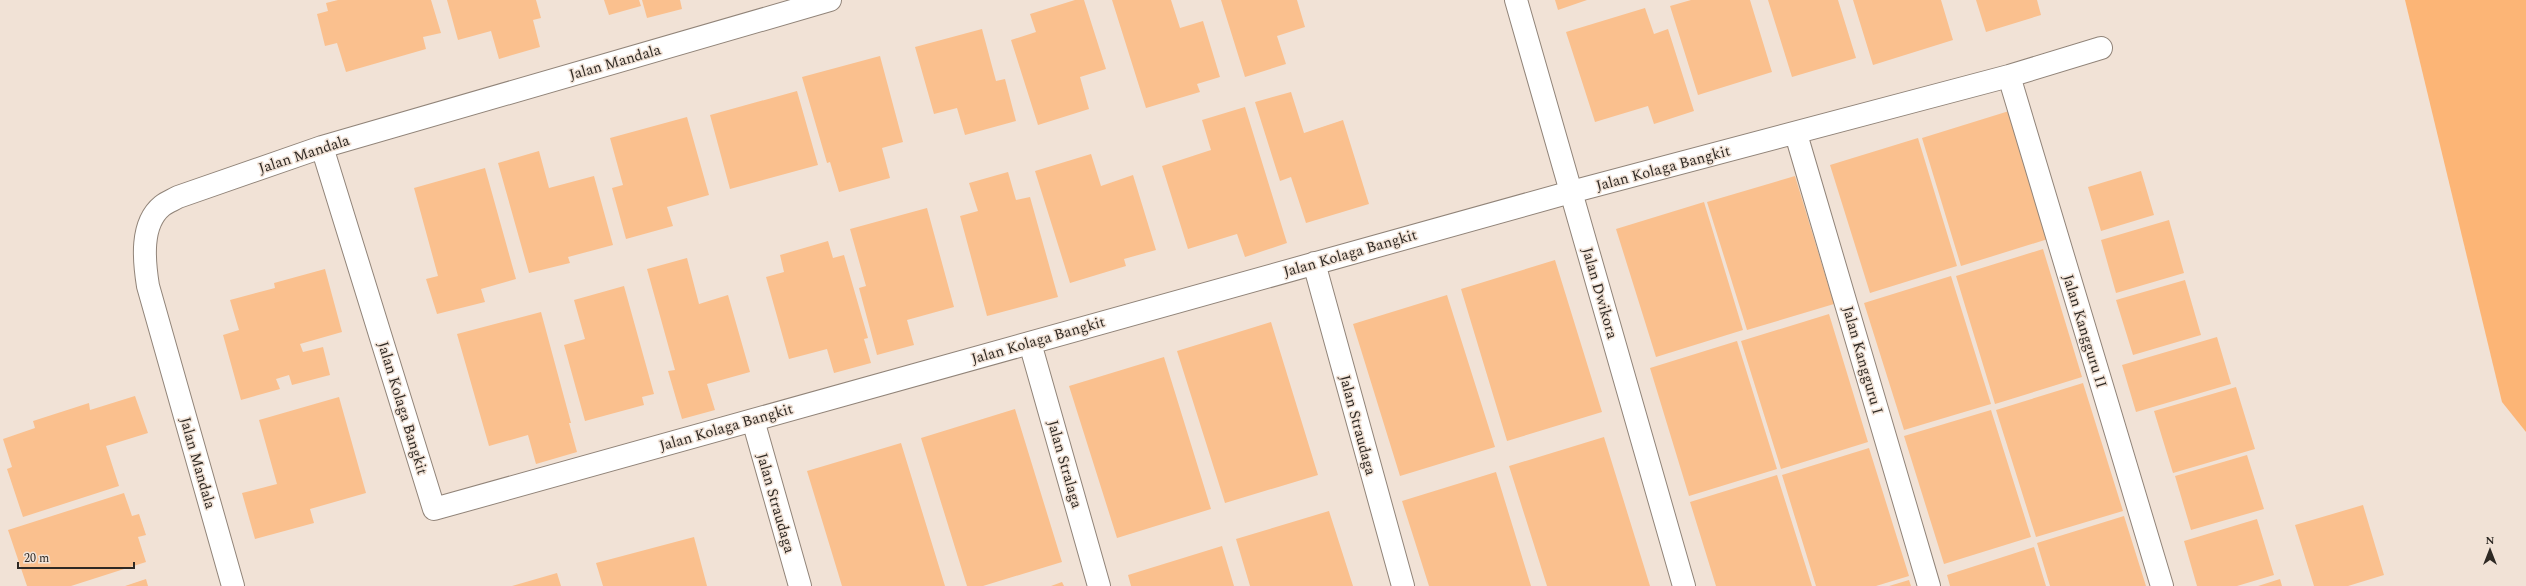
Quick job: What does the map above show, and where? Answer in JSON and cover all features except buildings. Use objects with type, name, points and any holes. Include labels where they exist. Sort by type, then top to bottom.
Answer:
[{"type":"street","name":"Jalan Mandala","points":[[233,586],[148,286],[145,264],[146,243],[151,221],[162,206],[178,197],[322,147],[830,0]]},
{"type":"street","name":"Jalan Dwikora","points":[[1516,0],[1684,586]]},
{"type":"street","name":"Jalan Kolaga Bangkit","points":[[322,147],[434,509],[1314,263],[1571,192],[1796,134],[2009,76],[2101,48]]},
{"type":"street","name":"Jalan Kangguru II","points":[[2009,76],[2162,586]]},
{"type":"street","name":"Jalan Kangguru I","points":[[1796,134],[1930,586]]},
{"type":"street","name":"Jalan Straudaga","points":[[1314,263],[1403,586]]},
{"type":"street","name":"Jalan Stralaga","points":[[1030,343],[1099,586]]},
{"type":"street","name":"Jalan Straudaga","points":[[753,420],[800,586]]},
{"type":"shaded area","points":[[2405,0],[2526,0],[2526,432],[2502,402]]}]
